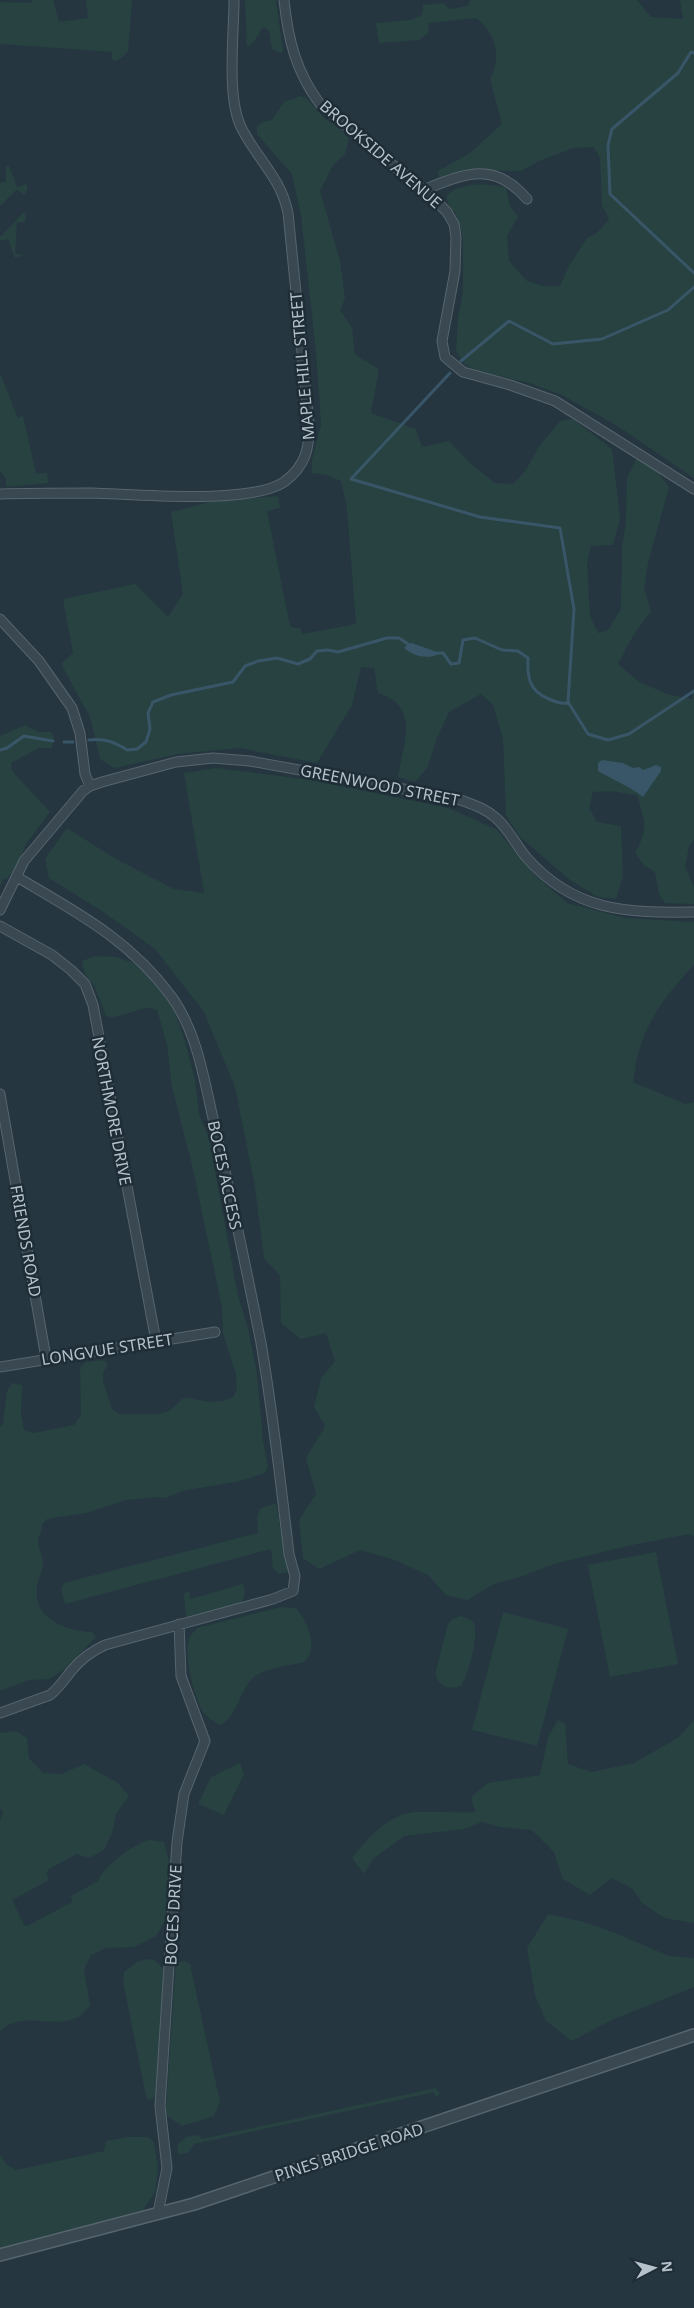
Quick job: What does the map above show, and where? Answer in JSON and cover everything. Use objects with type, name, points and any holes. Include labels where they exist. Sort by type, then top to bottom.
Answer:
[{"type":"street","name":"MAPLE HILL STREET","points":[[0,494],[63,493],[213,496],[246,494],[268,489],[284,482],[299,466],[309,449],[309,422],[288,213],[282,190],[242,129],[235,108],[233,78],[234,0]]},
{"type":"street","name":"BROOKSIDE AVENUE","points":[[284,0],[286,24],[296,61],[305,84],[315,97],[341,122],[424,190],[447,212],[454,224],[456,237],[455,271],[442,341],[445,357],[463,372],[510,385],[556,401],[694,489]]},
{"type":"street","points":[[424,190],[462,175],[488,173],[505,179],[516,186],[527,199]]},
{"type":"street","points":[[0,619],[39,661],[72,708],[80,733],[84,774],[90,786],[67,809],[33,851],[0,910]]},
{"type":"street","name":"GREENWOOD STREET","points":[[90,786],[176,762],[213,758],[260,762],[458,799],[481,808],[496,818],[527,858],[541,871],[566,890],[589,903],[616,910],[694,912]]},
{"type":"street","name":"BOCES ACCESS","points":[[17,877],[99,926],[144,962],[173,998],[185,1021],[198,1054],[222,1158],[261,1344],[289,1554],[295,1576],[293,1591],[273,1599],[180,1624]]},
{"type":"street","name":"NORTHMORE DRIVE","points":[[0,926],[52,955],[85,984],[92,1006],[156,1340]]},
{"type":"street","name":"FRIENDS ROAD","points":[[0,1094],[46,1358]]},
{"type":"street","name":"LONGVUE STREET","points":[[0,1367],[214,1332]]},
{"type":"street","points":[[0,1713],[50,1695],[57,1690],[72,1670],[94,1650],[105,1645],[180,1624]]},
{"type":"street","name":"BOCES DRIVE","points":[[158,2213],[167,2168],[160,2106],[177,1842],[184,1794],[205,1741],[181,1676],[180,1624]]},
{"type":"street","name":"PINES BRIDGE ROAD","points":[[0,2255],[194,2204],[694,2035]]},
{"type":"green space","points":[[32,0],[53,0],[59,22],[88,18],[86,0],[132,0],[128,51],[123,57],[115,61],[112,59],[112,52],[0,44],[0,2],[31,3]]},
{"type":"green space","points":[[245,0],[276,0],[283,51],[281,53],[272,49],[269,31],[264,27],[252,43],[247,46]]},
{"type":"green space","points":[[471,0],[637,0],[651,17],[683,19],[680,0],[694,0],[694,478],[616,425],[562,395],[526,382],[478,371],[464,364],[456,351],[458,318],[463,292],[463,238],[456,214],[448,204],[446,196],[452,191],[467,186],[491,185],[506,188],[510,207],[518,216],[507,236],[509,261],[527,281],[543,286],[560,286],[569,266],[587,238],[597,233],[609,219],[602,205],[600,158],[594,147],[573,148],[539,161],[521,171],[463,170],[439,179],[438,171],[470,153],[502,124],[490,79],[496,63],[495,46],[492,38],[488,30],[476,18],[429,23],[428,33],[419,40],[379,43],[376,23],[410,20],[422,15],[423,5],[443,3],[450,9],[467,6]]},
{"type":"green space","points":[[301,96],[306,98],[325,119],[338,126],[349,138],[345,154],[333,165],[320,191],[340,261],[345,299],[340,310],[352,328],[355,355],[379,369],[371,413],[416,429],[422,447],[449,441],[471,464],[495,483],[513,484],[526,470],[538,448],[560,421],[573,419],[612,449],[620,519],[613,545],[591,546],[587,565],[590,616],[598,633],[608,630],[621,609],[622,548],[626,521],[627,478],[637,457],[656,470],[669,487],[648,563],[644,588],[651,611],[633,636],[618,664],[639,682],[670,695],[692,699],[694,690],[694,839],[689,847],[685,867],[694,887],[694,904],[665,903],[659,894],[655,872],[644,865],[635,853],[644,831],[644,819],[637,795],[610,791],[593,792],[589,808],[597,822],[621,826],[623,877],[616,899],[598,897],[570,880],[519,836],[506,815],[503,738],[493,705],[481,694],[449,712],[436,740],[428,767],[415,782],[398,777],[405,740],[405,717],[400,707],[391,699],[378,693],[374,668],[361,667],[352,705],[317,763],[239,748],[178,754],[114,768],[100,759],[90,717],[61,664],[73,653],[63,599],[135,584],[168,617],[183,594],[171,512],[210,502],[278,496],[280,508],[267,511],[290,626],[300,628],[302,634],[356,624],[347,508],[341,481],[327,475],[312,473],[312,460],[321,425],[316,351],[301,215],[292,174],[257,134],[257,126],[272,120],[284,102]]},
{"type":"green space","points":[[9,166],[17,187],[27,184],[27,190],[24,195],[17,189],[0,206],[0,183],[6,182],[6,167]]},
{"type":"green space","points":[[23,213],[26,213],[25,222],[17,222],[15,253],[23,255],[15,258],[8,239],[0,241],[0,237]]},
{"type":"green space","points":[[0,373],[18,418],[23,416],[36,474],[47,473],[48,483],[6,487],[6,478],[0,471]]},
{"type":"green space","points":[[25,725],[39,732],[51,732],[54,737],[52,748],[39,748],[11,763],[12,771],[50,812],[26,844],[18,866],[6,879],[4,878],[0,886],[0,736]]},
{"type":"green space","points":[[217,768],[311,780],[448,808],[496,829],[534,874],[567,903],[625,918],[694,922],[694,965],[670,993],[649,1025],[639,1052],[633,1082],[685,1104],[694,1102],[694,1537],[690,1534],[632,1545],[557,1563],[492,1585],[467,1600],[446,1595],[428,1575],[392,1559],[360,1550],[319,1569],[303,1558],[299,1520],[316,1494],[306,1458],[325,1426],[314,1407],[321,1379],[335,1361],[326,1333],[301,1339],[281,1323],[280,1276],[264,1258],[255,1187],[235,1087],[204,1012],[155,949],[99,909],[49,878],[45,859],[67,828],[116,859],[174,889],[204,893],[184,773]]},
{"type":"green space","points":[[95,956],[116,957],[136,964],[156,983],[174,1010],[185,1041],[195,1080],[199,1114],[209,1138],[238,1296],[248,1328],[257,1374],[263,1441],[268,1467],[265,1473],[240,1481],[182,1491],[166,1498],[126,1500],[86,1513],[47,1519],[42,1524],[38,1542],[43,1561],[37,1588],[37,1599],[40,1608],[53,1621],[62,1626],[92,1632],[96,1637],[63,1670],[49,1679],[29,1680],[0,1691],[0,1427],[3,1424],[7,1391],[12,1383],[22,1385],[21,1415],[24,1430],[34,1433],[74,1425],[81,1415],[80,1368],[86,1362],[104,1360],[108,1365],[103,1372],[103,1381],[112,1409],[120,1414],[160,1414],[170,1410],[182,1399],[188,1398],[210,1402],[223,1401],[233,1397],[237,1389],[236,1375],[223,1333],[222,1307],[192,1165],[172,1087],[167,1044],[157,1010],[151,1008],[119,1016],[106,1016],[95,987],[85,974],[82,961]]},
{"type":"green space","points":[[276,1503],[288,1572],[280,1574],[273,1569],[271,1549],[65,1604],[61,1589],[64,1583],[258,1533],[257,1517],[260,1509]]},
{"type":"green space","points":[[656,1552],[678,1664],[610,1677],[588,1565]]},
{"type":"green space","points":[[243,1584],[245,1593],[240,1608],[189,1619],[186,1616],[184,1594],[189,1591],[190,1599]]},
{"type":"green space","points":[[281,1607],[296,1608],[308,1627],[311,1642],[309,1656],[304,1662],[270,1670],[253,1678],[248,1683],[230,1716],[220,1725],[218,1724],[204,1713],[197,1698],[189,1664],[188,1644],[191,1636],[197,1628]]},
{"type":"green space","points":[[503,1612],[568,1629],[537,1746],[472,1730]]},
{"type":"green space","points":[[461,1616],[473,1621],[475,1627],[474,1644],[468,1671],[462,1685],[452,1688],[444,1686],[438,1681],[436,1671],[448,1624],[453,1619]]},
{"type":"green space","points":[[558,1720],[565,1724],[568,1764],[591,1772],[634,1763],[679,1737],[694,1720],[694,1923],[664,1918],[642,1903],[633,1889],[612,1878],[590,1895],[563,1879],[554,1852],[532,1830],[500,1827],[482,1822],[464,1829],[404,1836],[373,1859],[364,1874],[352,1858],[372,1835],[396,1817],[416,1812],[475,1812],[471,1797],[488,1783],[540,1775],[548,1737]]},
{"type":"green space","points":[[16,1731],[27,1738],[29,1758],[43,1773],[61,1774],[84,1764],[118,1783],[129,1796],[116,1814],[112,1833],[104,1850],[89,1858],[77,1854],[49,1869],[46,1873],[49,1880],[12,1900],[24,1925],[27,1926],[72,1902],[71,1896],[98,1881],[106,1869],[119,1857],[142,1842],[149,1840],[164,1842],[169,1862],[166,1919],[156,1936],[134,1947],[106,1948],[91,1955],[84,1970],[90,2005],[81,2015],[59,2022],[22,2021],[11,2024],[0,2031],[0,1821],[3,1813],[0,1808],[0,1733]]},
{"type":"green space","points":[[240,1763],[244,1774],[224,1815],[198,1804],[211,1777]]},
{"type":"green space","points":[[548,1914],[584,1922],[669,1956],[694,1958],[694,1987],[612,2020],[572,2041],[546,2021],[535,1995],[527,1948]]},
{"type":"green space","points":[[147,1959],[154,1960],[164,1969],[156,2092],[153,2099],[149,2100],[146,2096],[123,1981],[124,1972],[137,1962]]},
{"type":"green space","points":[[185,1961],[190,1964],[220,2102],[214,2116],[182,2126],[166,2115],[166,2107],[176,1963]]},
{"type":"green space","points":[[436,2088],[440,2093],[437,2098],[433,2092],[194,2144],[188,2153],[179,2154],[177,2151],[178,2144],[187,2137],[198,2135],[202,2139]]},
{"type":"green space","points":[[126,2137],[148,2137],[154,2142],[158,2168],[155,2192],[143,2210],[0,2250],[0,2154],[5,2163],[16,2170],[104,2151],[106,2141]]},
{"type":"water","points":[[412,643],[437,652],[437,655],[428,657],[411,653],[404,648]]},
{"type":"water","points":[[602,760],[623,763],[633,768],[639,767],[643,770],[656,765],[661,767],[661,771],[643,797],[627,786],[598,771],[598,763]]},
{"type":"waterway","points":[[694,53],[691,52],[678,73],[612,129],[608,145],[610,194],[694,273]]},
{"type":"waterway","points":[[461,361],[509,321],[553,344],[602,339],[668,310],[694,287]]},
{"type":"waterway","points":[[450,373],[351,479],[480,517],[560,528],[574,609],[568,702],[588,734],[608,740],[629,734],[694,691]]},
{"type":"waterway","points":[[89,740],[109,741],[127,750],[137,749],[146,742],[150,729],[148,713],[153,702],[171,695],[233,682],[245,666],[258,661],[277,658],[298,664],[310,659],[317,651],[328,650],[338,652],[387,638],[399,638],[408,644]]},
{"type":"waterway","points":[[437,653],[443,653],[451,664],[459,663],[463,640],[475,638],[502,650],[518,651],[528,658],[528,671],[533,688],[542,696],[561,703],[568,703]]},
{"type":"waterway","points":[[0,750],[7,748],[24,736],[53,741]]},
{"type":"waterway","points":[[64,742],[73,742]]}]
